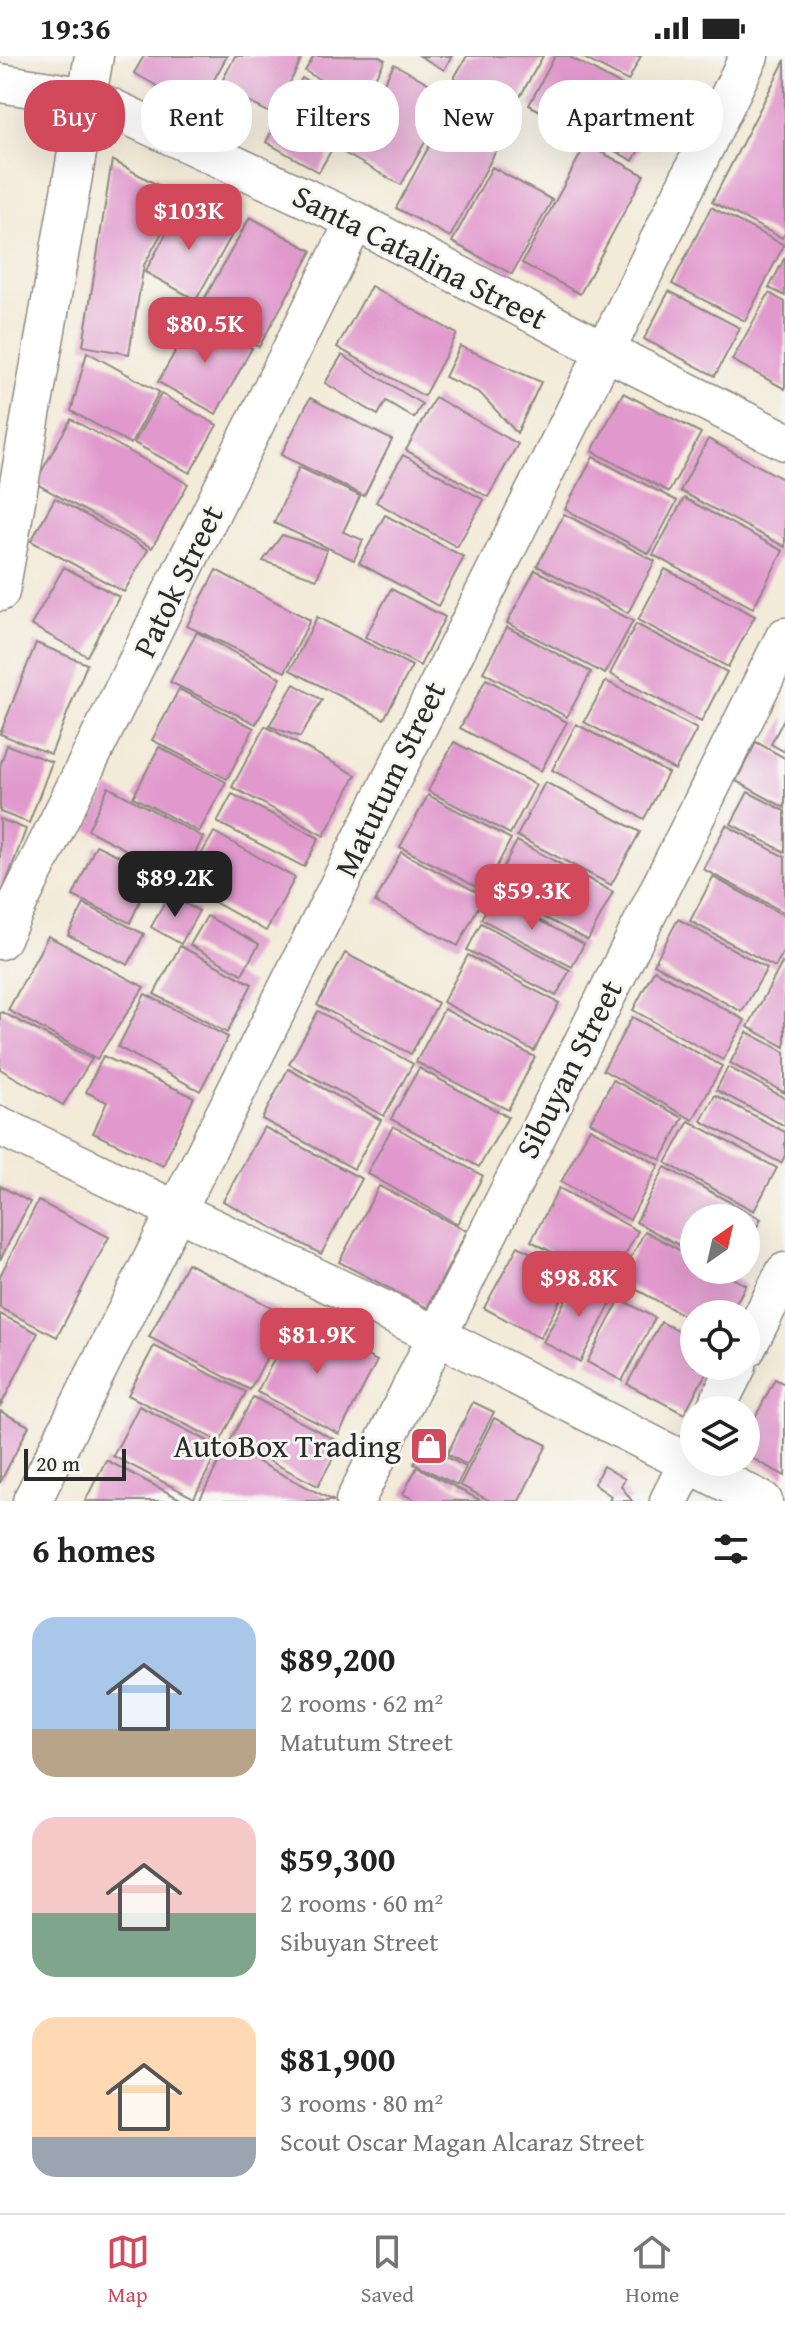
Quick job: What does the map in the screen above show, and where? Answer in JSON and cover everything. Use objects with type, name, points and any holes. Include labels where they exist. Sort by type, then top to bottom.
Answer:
[{"type":"street","points":[[90,80],[94,56]]},
{"type":"street","name":"Matutum Street","points":[[32,1501],[749,56]]},
{"type":"street","name":"Santa Catalina Street","points":[[0,83],[24,87]]},
{"type":"street","name":"Santa Catalina Street","points":[[125,114],[355,221],[785,441]]},
{"type":"street","points":[[0,592],[78,152]]},
{"type":"street","name":"Patok Street","points":[[0,940],[355,221]]},
{"type":"street","name":"Sibuyan Street","points":[[355,1501],[785,637]]},
{"type":"street","points":[[0,1126],[680,1452]]},
{"type":"street","points":[[760,1321],[785,1272]]},
{"type":"street","points":[[669,1501],[682,1476]]},
{"type":"street","points":[[722,1476],[763,1501]]},
{"type":"building","points":[[144,56],[227,56],[214,80],[146,80],[134,73]]},
{"type":"building","points":[[235,56],[303,56],[291,80],[268,80],[268,112],[252,104],[252,80],[223,80]]},
{"type":"building","points":[[314,56],[378,56],[385,60],[374,80],[321,80],[305,71]]},
{"type":"building","points":[[420,56],[452,56],[444,70]]},
{"type":"building","points":[[467,56],[543,56],[522,93],[522,80],[454,78]]},
{"type":"building","points":[[555,56],[568,56],[612,80],[542,80]]},
{"type":"building","points":[[580,56],[641,56],[626,80]]},
{"type":"building","points":[[785,60],[785,233],[782,238],[712,202]]},
{"type":"building","points":[[394,64],[422,80],[415,80],[415,152],[420,152],[401,185],[344,153],[399,152],[399,80],[385,80]]},
{"type":"building","points":[[538,88],[538,110],[529,105]]},
{"type":"building","points":[[284,152],[330,152],[319,172]]},
{"type":"building","points":[[426,152],[495,152],[450,237],[396,208]]},
{"type":"building","points":[[582,152],[601,152],[644,175],[580,294],[522,263]]},
{"type":"building","points":[[616,152],[638,152],[633,161]]},
{"type":"building","points":[[112,160],[181,198],[144,265],[129,354],[83,346]]},
{"type":"building","points":[[492,167],[552,200],[512,274],[452,242]]},
{"type":"building","points":[[182,205],[233,233],[196,300],[145,272]]},
{"type":"building","points":[[711,207],[784,245],[745,321],[672,284]]},
{"type":"building","points":[[250,217],[312,251],[259,347],[197,312]]},
{"type":"building","points":[[785,257],[785,296],[769,288]]},
{"type":"building","points":[[371,286],[457,334],[424,396],[337,347]]},
{"type":"building","points":[[669,291],[740,328],[715,376],[644,339]]},
{"type":"building","points":[[769,293],[785,302],[785,389],[732,360]]},
{"type":"building","points":[[195,316],[252,348],[216,414],[158,382]]},
{"type":"building","points":[[460,346],[541,382],[517,433],[480,393],[445,377]]},
{"type":"building","points":[[87,352],[159,392],[131,444],[71,411]]},
{"type":"building","points":[[342,355],[422,404],[414,418],[386,401],[378,415],[325,383]]},
{"type":"building","points":[[623,393],[701,433],[669,492],[592,451]]},
{"type":"building","points":[[161,394],[217,425],[190,473],[134,443]]},
{"type":"building","points":[[435,397],[518,444],[488,497],[406,450]]},
{"type":"building","points":[[310,398],[392,440],[364,496],[281,455]]},
{"type":"building","points":[[71,419],[188,484],[152,548],[35,483]]},
{"type":"building","points":[[708,439],[785,480],[785,547],[680,491]]},
{"type":"building","points":[[403,455],[484,500],[457,547],[376,502]]},
{"type":"building","points":[[593,457],[677,501],[649,554],[565,509]]},
{"type":"building","points":[[299,467],[360,496],[343,532],[363,540],[354,560],[274,523]]},
{"type":"building","points":[[55,498],[148,550],[124,592],[31,541]]},
{"type":"building","points":[[684,498],[783,551],[753,608],[653,555]]},
{"type":"building","points":[[564,514],[655,561],[628,613],[537,566]]},
{"type":"building","points":[[385,515],[464,557],[438,606],[359,563]]},
{"type":"building","points":[[282,535],[327,550],[317,579],[263,561]]},
{"type":"building","points":[[64,567],[119,597],[87,656],[31,625]]},
{"type":"building","points":[[665,569],[755,616],[728,667],[638,620]]},
{"type":"building","points":[[216,570],[310,620],[285,672],[187,626]]},
{"type":"building","points":[[535,570],[633,621],[605,674],[507,623]]},
{"type":"building","points":[[391,589],[445,617],[420,666],[365,637]]},
{"type":"building","points":[[317,617],[412,666],[384,719],[290,670]]},
{"type":"building","points":[[636,624],[727,672],[701,722],[610,674]]},
{"type":"building","points":[[507,627],[591,672],[567,717],[483,672]]},
{"type":"building","points":[[197,632],[281,678],[256,724],[170,682]]},
{"type":"building","points":[[36,643],[87,664],[51,754],[0,734]]},
{"type":"building","points":[[486,679],[567,722],[541,771],[460,728]]},
{"type":"building","points":[[606,681],[697,729],[675,770],[584,722]]},
{"type":"building","points":[[294,684],[322,700],[300,737],[269,726]]},
{"type":"building","points":[[179,689],[254,728],[227,779],[152,740]]},
{"type":"building","points":[[785,717],[785,752],[771,744]]},
{"type":"building","points":[[576,724],[668,773],[644,819],[552,770]]},
{"type":"building","points":[[265,726],[356,775],[324,836],[232,787]]},
{"type":"building","points":[[454,742],[536,785],[510,834],[428,791]]},
{"type":"building","points":[[756,742],[785,758],[785,808],[736,781]]},
{"type":"building","points":[[7,745],[52,762],[29,823],[0,812],[0,766]]},
{"type":"building","points":[[159,747],[226,782],[199,832],[133,797]]},
{"type":"building","points":[[545,782],[640,832],[611,885],[517,836]]},
{"type":"building","points":[[108,787],[203,837],[182,879],[88,830]]},
{"type":"building","points":[[748,792],[785,811],[785,852],[731,824]]},
{"type":"building","points":[[232,794],[319,838],[304,867],[217,822]]},
{"type":"building","points":[[428,795],[511,839],[484,891],[400,847]]},
{"type":"building","points":[[0,819],[26,829],[3,891],[0,890]]},
{"type":"building","points":[[726,825],[785,857],[785,913],[703,869]]},
{"type":"building","points":[[214,832],[295,878],[266,931],[184,885]]},
{"type":"building","points":[[517,841],[613,892],[588,940],[491,890]]},
{"type":"building","points":[[96,845],[153,872],[130,923],[73,896]]},
{"type":"building","points":[[401,852],[484,896],[458,946],[375,902]]},
{"type":"building","points":[[713,877],[785,916],[785,949],[775,967],[690,921]]},
{"type":"building","points":[[169,895],[199,911],[181,944],[151,927]]},
{"type":"building","points":[[493,896],[584,944],[572,967],[481,919]]},
{"type":"building","points":[[84,904],[144,934],[128,965],[68,935]]},
{"type":"building","points":[[207,916],[259,944],[242,974],[190,945]]},
{"type":"building","points":[[678,919],[767,968],[742,1012],[654,964]]},
{"type":"building","points":[[481,923],[570,970],[556,996],[467,950]]},
{"type":"building","points":[[48,936],[144,987],[97,1059],[8,1010]]},
{"type":"building","points":[[180,946],[252,984],[227,1033],[154,994]]},
{"type":"building","points":[[345,953],[438,1003],[411,1054],[317,1005]]},
{"type":"building","points":[[468,955],[559,1003],[534,1051],[443,1002]]},
{"type":"building","points":[[782,963],[785,965],[785,1047],[748,1027]]},
{"type":"building","points":[[654,970],[745,1020],[723,1060],[633,1010]]},
{"type":"building","points":[[145,994],[228,1037],[200,1091],[118,1047]]},
{"type":"building","points":[[444,1009],[535,1057],[508,1110],[416,1062]]},
{"type":"building","points":[[318,1011],[413,1064],[384,1116],[289,1064]]},
{"type":"building","points":[[2,1012],[92,1059],[63,1105],[0,1069]]},
{"type":"building","points":[[632,1017],[722,1066],[693,1120],[603,1070]]},
{"type":"building","points":[[747,1032],[785,1052],[785,1093],[730,1063]]},
{"type":"building","points":[[103,1056],[194,1097],[163,1166],[93,1133],[107,1102],[86,1092]]},
{"type":"building","points":[[728,1067],[785,1098],[785,1126],[716,1090]]},
{"type":"building","points":[[419,1068],[508,1117],[479,1167],[391,1119]]},
{"type":"building","points":[[288,1069],[381,1120],[354,1169],[262,1119]]},
{"type":"building","points":[[613,1080],[683,1118],[661,1160],[590,1122]]},
{"type":"building","points":[[715,1095],[785,1132],[785,1156],[781,1163],[701,1121]]},
{"type":"building","points":[[689,1121],[777,1168],[758,1204],[741,1204],[666,1163]]},
{"type":"building","points":[[393,1126],[483,1176],[457,1224],[367,1173]]},
{"type":"building","points":[[264,1127],[362,1179],[321,1254],[223,1201]]},
{"type":"building","points":[[590,1128],[659,1165],[630,1220],[561,1182]]},
{"type":"building","points":[[665,1167],[733,1204],[680,1204],[680,1246],[636,1222]]},
{"type":"building","points":[[0,1186],[30,1202],[0,1260]]},
{"type":"building","points":[[379,1186],[467,1231],[427,1308],[339,1262]]},
{"type":"building","points":[[559,1188],[638,1231],[610,1283],[531,1241]]},
{"type":"building","points":[[38,1201],[109,1237],[57,1337],[0,1308],[0,1276]]},
{"type":"building","points":[[645,1231],[680,1250],[680,1284],[746,1285],[738,1300],[680,1300],[680,1313],[619,1280]]},
{"type":"building","points":[[518,1246],[573,1276],[540,1338],[484,1308]]},
{"type":"building","points":[[187,1263],[288,1316],[250,1390],[149,1337]]},
{"type":"building","points":[[578,1276],[615,1296],[580,1362],[543,1342]]},
{"type":"building","points":[[620,1299],[655,1318],[622,1381],[587,1362]]},
{"type":"building","points":[[0,1314],[38,1333],[0,1407]]},
{"type":"building","points":[[295,1319],[377,1361],[339,1434],[257,1392]]},
{"type":"building","points":[[661,1322],[680,1332],[680,1380],[702,1380],[694,1396],[680,1396],[680,1412],[627,1384]]},
{"type":"building","points":[[154,1346],[246,1392],[220,1442],[128,1395]]},
{"type":"building","points":[[775,1379],[785,1384],[785,1476],[760,1463],[760,1408]]},
{"type":"building","points":[[253,1397],[341,1443],[318,1486],[230,1441]]},
{"type":"building","points":[[473,1402],[494,1412],[467,1465],[447,1454]]},
{"type":"building","points":[[139,1406],[220,1447],[194,1498],[113,1456]]},
{"type":"building","points":[[0,1411],[29,1426],[0,1483]]},
{"type":"building","points":[[494,1418],[547,1445],[519,1501],[490,1501],[460,1485]]},
{"type":"building","points":[[424,1445],[466,1467],[457,1485],[414,1464]]},
{"type":"building","points":[[227,1446],[334,1501],[199,1501]]},
{"type":"building","points":[[106,1460],[184,1501],[85,1501]]},
{"type":"building","points":[[603,1466],[625,1479],[621,1486],[632,1501],[609,1501],[611,1496],[594,1484]]},
{"type":"building","points":[[417,1467],[482,1501],[417,1501],[403,1494]]},
{"type":"place","name":"AutoBox Trading","points":[[429,1446]]}]
